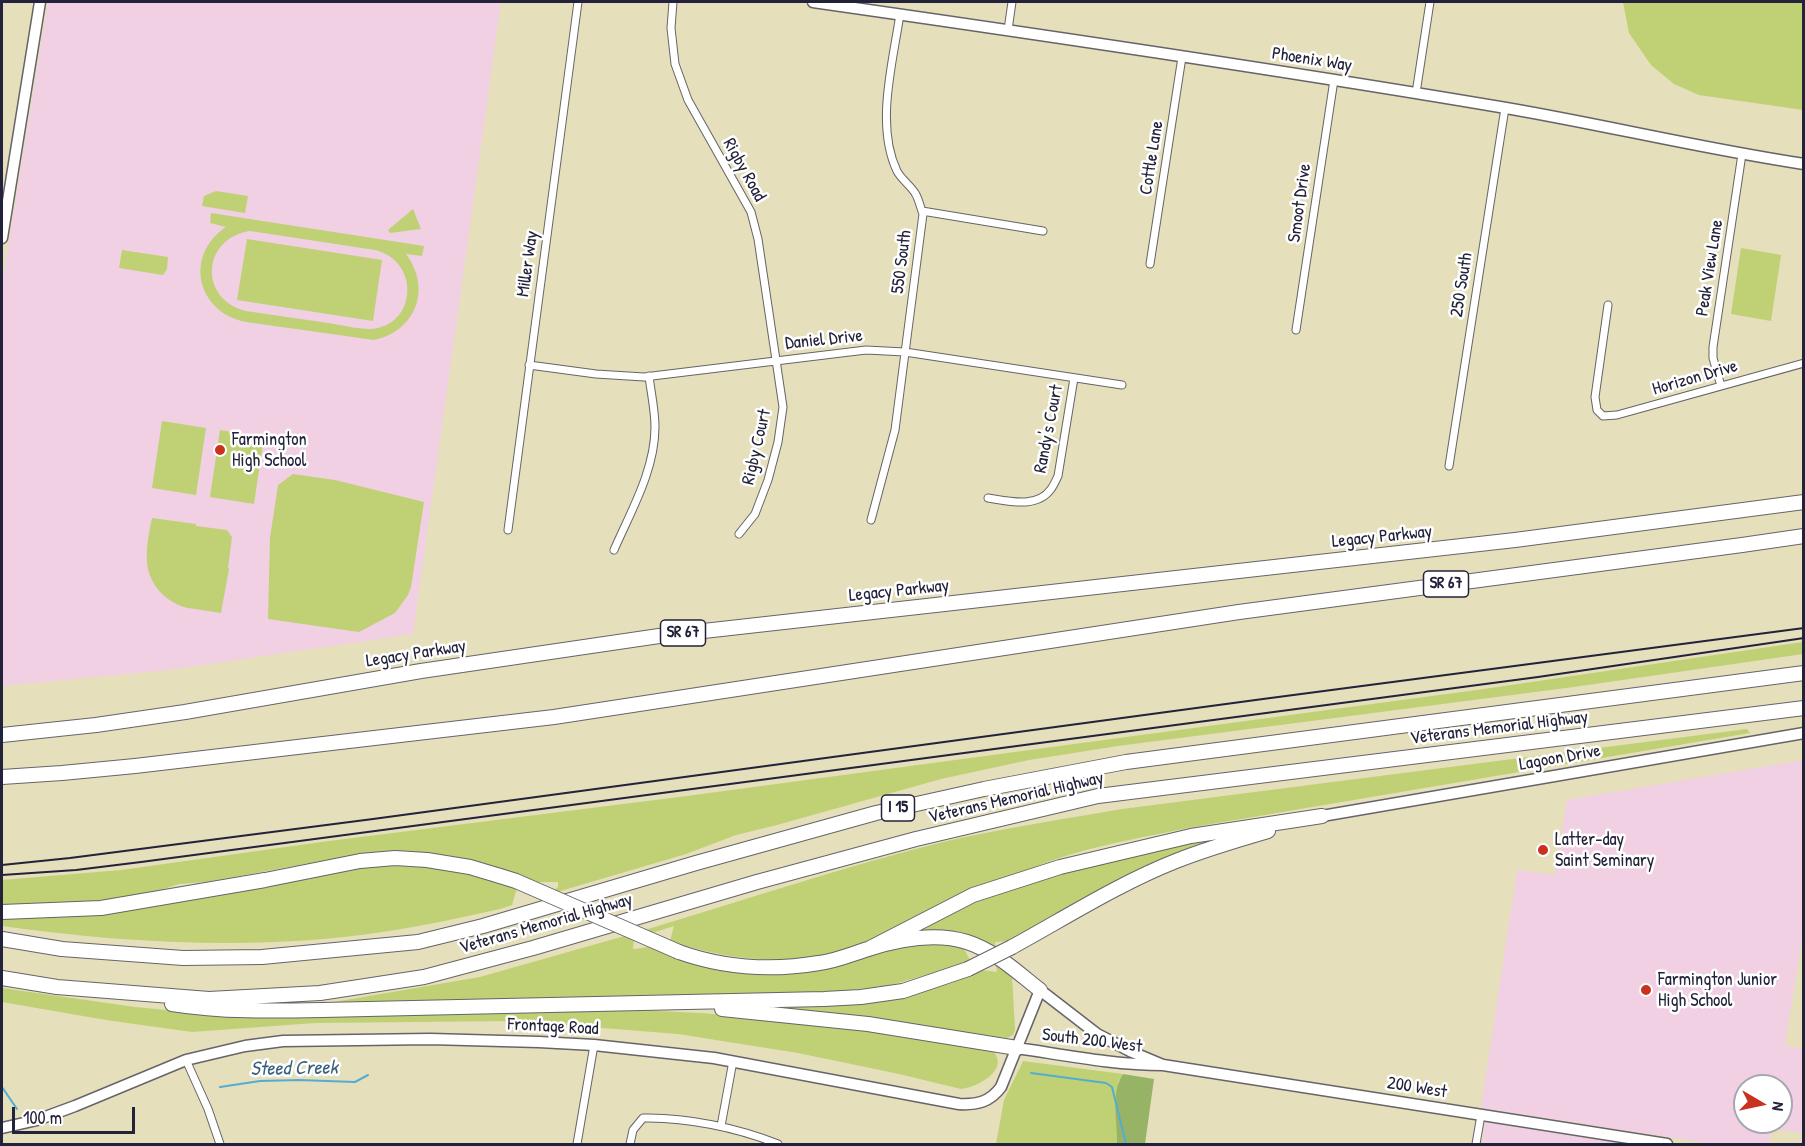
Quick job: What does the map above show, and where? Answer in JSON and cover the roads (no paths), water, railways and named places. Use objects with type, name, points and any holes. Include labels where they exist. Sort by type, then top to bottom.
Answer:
[{"type":"highway","name":"Legacy Parkway","points":[[2,735],[96,725],[185,712],[421,671],[659,636],[1515,540],[1803,502]]},
{"type":"highway","points":[[1742,546],[1803,536]]},
{"type":"highway","points":[[1742,546],[1803,541]]},
{"type":"highway","name":"SR 67","points":[[2,777],[62,774],[554,717],[1239,612],[1742,546]]},
{"type":"highway","name":"Veterans Memorial Highway","points":[[2,939],[62,949],[183,958],[262,957],[418,942],[483,926],[876,813],[984,789],[1126,762],[1803,673]]},
{"type":"highway","name":"Veterans Memorial Highway","points":[[2,978],[57,987],[209,999],[320,993],[424,977],[916,839],[1098,796],[1803,708]]},
{"type":"highway","points":[[57,987],[196,1008],[256,1011],[861,997],[903,991],[968,969],[1128,883],[1174,862],[1222,845],[1322,816]]},
{"type":"highway","points":[[870,948],[974,895],[1060,867],[1191,836],[1322,816]]},
{"type":"highway","points":[[2,912],[101,908],[360,861],[395,858],[427,860],[470,867],[516,881],[679,952],[718,963],[778,968],[821,963],[900,940],[944,938],[966,942],[1000,959],[1040,990]]},
{"type":"highway","points":[[666,1003],[868,1024],[1017,1048]]},
{"type":"street","points":[[2,238],[4,204],[40,2]]},
{"type":"street","name":"Miller Way","points":[[508,530],[578,2]]},
{"type":"street","name":"Rigby Road","points":[[673,2],[671,28],[675,64],[688,100],[751,212],[758,239],[776,360]]},
{"type":"street","name":"Phoenix Way","points":[[813,2],[1416,93],[1803,164]]},
{"type":"street","points":[[1008,30],[1012,2]]},
{"type":"street","points":[[1416,93],[1430,2]]},
{"type":"street","name":"550 South","points":[[871,520],[895,430],[923,214],[916,194],[897,172],[890,151],[887,131],[887,97],[900,14]]},
{"type":"street","name":"Cottle Lane","points":[[1150,264],[1182,57]]},
{"type":"street","name":"Smoot Drive","points":[[1296,330],[1334,80]]},
{"type":"street","name":"250 South","points":[[1449,465],[1505,108]]},
{"type":"street","name":"Peak View Lane","points":[[1721,386],[1713,358],[1713,347],[1742,154]]},
{"type":"street","points":[[922,211],[1043,231]]},
{"type":"street","name":"Horizon Drive","points":[[1608,304],[1595,398],[1597,410],[1603,416],[1617,415],[1803,363]]},
{"type":"street","name":"Daniel Drive","points":[[529,365],[624,377],[649,376],[866,350],[905,352],[1122,385]]},
{"type":"street","name":"Rigby Court","points":[[738,534],[755,514],[768,480],[778,442],[783,406],[776,360]]},
{"type":"street","points":[[614,549],[640,493],[652,457],[655,427],[649,376]]},
{"type":"street","name":"Randy's Court","points":[[987,498],[1029,502],[1042,498],[1051,490],[1058,476],[1074,378]]},
{"type":"street","name":"Lagoon Drive","points":[[1322,816],[1803,733]]},
{"type":"street","name":"Frontage Road","points":[[2,1128],[37,1120],[75,1106],[186,1060],[245,1046],[283,1041],[431,1039],[594,1045],[733,1061],[967,1104],[982,1102],[994,1096],[1003,1084],[1040,990]]},
{"type":"street","name":"South 200 West","points":[[1040,990],[1097,1034],[1163,1065]]},
{"type":"street","points":[[577,1144],[594,1045]]},
{"type":"street","name":"South 200 West","points":[[1017,1048],[1082,1058],[1163,1065]]},
{"type":"street","points":[[186,1060],[208,1109],[220,1144]]},
{"type":"street","points":[[721,1126],[733,1061]]},
{"type":"street","name":"200 West","points":[[1163,1065],[1667,1144]]},
{"type":"street","points":[[1476,1144],[1481,1115]]},
{"type":"street","points":[[630,1144],[633,1130],[643,1118],[721,1126],[778,1144]]},
{"type":"waterway","name":"Steed Creek","points":[[1031,1073],[1106,1083],[1112,1087],[1126,1144]]},
{"type":"waterway","name":"Steed Creek","points":[[220,1087],[260,1081],[355,1082],[368,1075]]},
{"type":"waterway","name":"Steed Creek","points":[[2,1087],[17,1109]]},
{"type":"railway","points":[[2,865],[373,819],[1804,628]]},
{"type":"railway","points":[[2,875],[76,870],[141,862],[1538,677],[1804,638]]},
{"type":"place","name":"Farmington High School","points":[[220,450]]},
{"type":"place","name":"Latter-day Saint Seminary","points":[[1543,850]]},
{"type":"place","name":"Farmington Junior High School","points":[[1646,990]]}]
